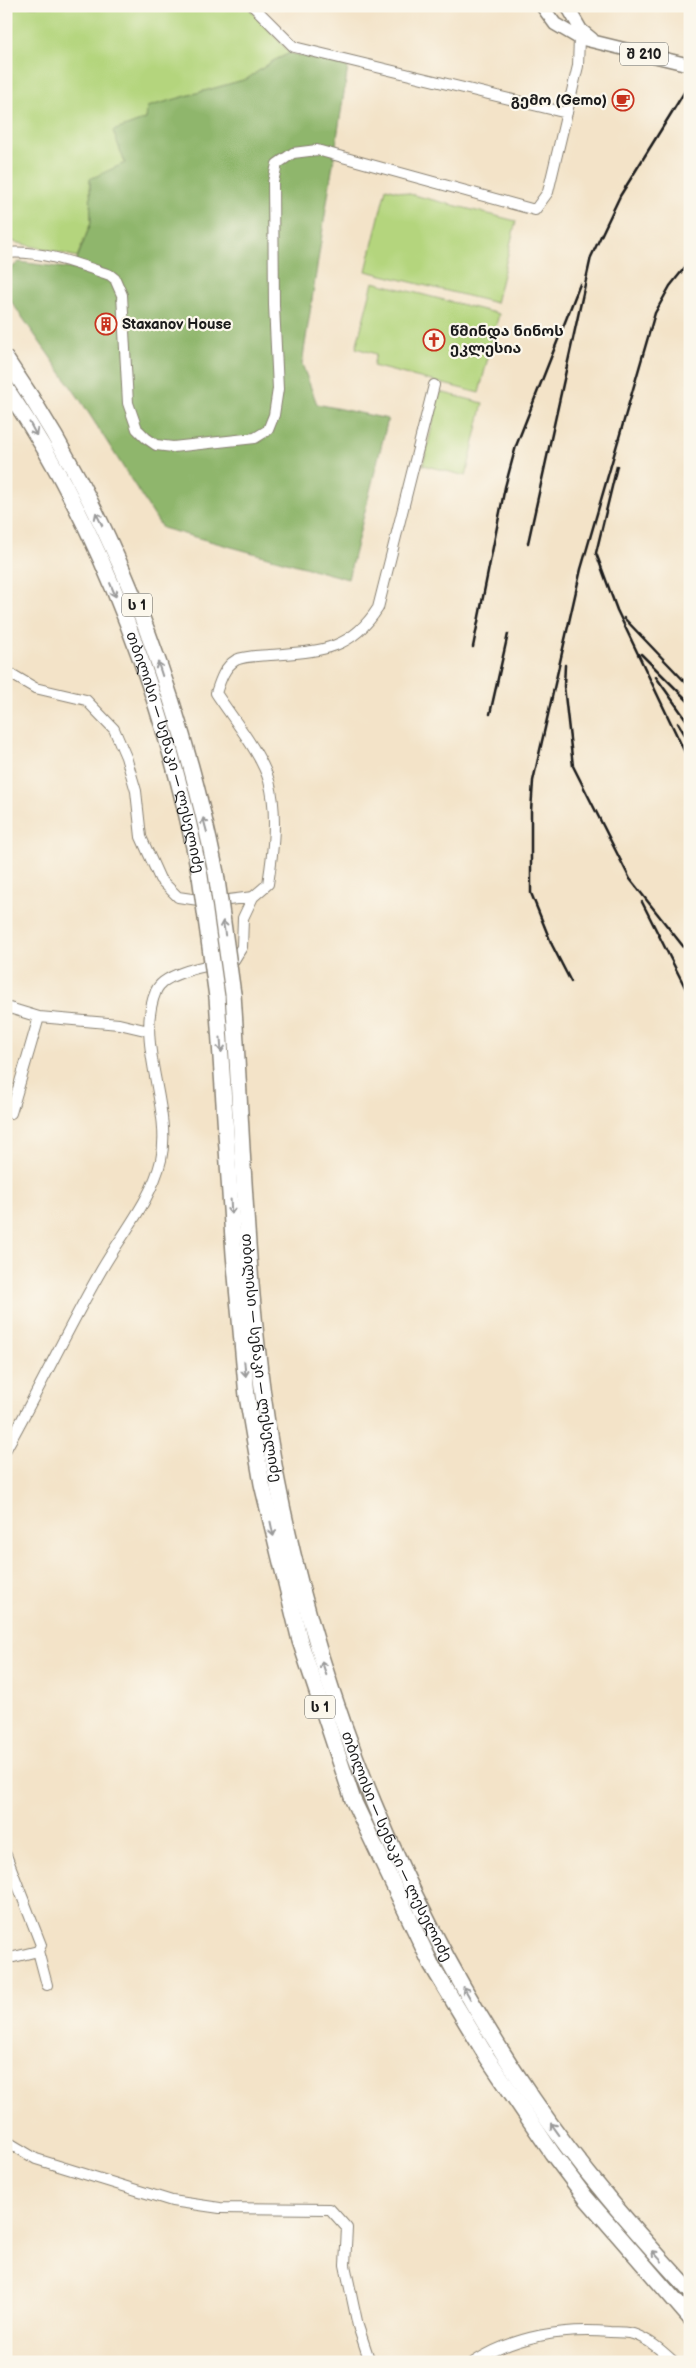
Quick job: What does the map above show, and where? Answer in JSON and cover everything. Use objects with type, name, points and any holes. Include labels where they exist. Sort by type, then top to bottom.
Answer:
[{"type":"highway","name":"თბილისი — სენაკი — ლესელიძე","points":[[6,359],[42,411],[80,478],[146,624],[180,727],[216,873],[233,994],[249,1252],[264,1395],[277,1480],[296,1565],[314,1637],[336,1706],[368,1791],[412,1889],[446,1955],[497,2044],[566,2145],[629,2225],[690,2292]]},
{"type":"highway","name":"თბილისი — სენაკი — ლესელიძე","points":[[6,388],[28,419],[91,537],[125,618],[164,725],[200,876],[217,997],[234,1254],[247,1396],[262,1484],[283,1579],[319,1705],[346,1783],[431,1964],[487,2057],[552,2153],[586,2198],[690,2318]]},
{"type":"main road","points":[[548,9],[552,21],[560,25],[568,22],[569,11]]},
{"type":"main road","name":"შ 210","points":[[569,11],[581,30],[598,44]]},
{"type":"main road","name":"შ 210","points":[[560,25],[579,38],[598,44],[690,65]]},
{"type":"street","points":[[253,6],[294,47],[567,113]]},
{"type":"street","points":[[6,253],[26,251],[110,275],[115,280],[122,295],[128,403],[137,429],[146,438],[156,445],[173,447],[255,438],[268,430],[274,416],[278,389],[274,305],[273,182],[277,164],[293,153],[317,150],[535,210],[548,192],[578,66],[579,38]]},
{"type":"street","points":[[6,1449],[103,1267],[156,1179],[162,1158],[162,1130],[149,1016],[156,989],[173,975],[234,960],[242,947],[243,918],[253,897],[268,884],[274,814],[269,780],[255,753],[216,692],[225,669],[236,660],[320,650],[352,638],[368,623],[378,608],[434,385]]},
{"type":"street","points":[[6,671],[35,688],[86,700],[114,729],[126,757],[136,791],[141,837],[160,879],[178,897],[212,902],[253,897]]},
{"type":"street","points":[[6,1007],[39,1017],[119,1024],[150,1031]]},
{"type":"street","points":[[11,1113],[39,1017]]},
{"type":"street","points":[[6,1855],[41,1945],[38,1951],[47,1985]]},
{"type":"street","points":[[14,1957],[38,1951]]},
{"type":"street","points":[[6,2141],[36,2159],[172,2201],[220,2208],[288,2207],[330,2209],[347,2228],[345,2265],[358,2326],[370,2362]]},
{"type":"street","points":[[474,2362],[489,2352],[520,2341],[578,2329],[632,2334],[658,2347],[674,2362]]},
{"type":"green space","points":[[6,6],[247,6],[290,53],[273,61],[247,79],[148,107],[146,119],[114,131],[125,163],[90,180],[91,223],[77,257],[6,240],[6,62],[13,43],[6,31]]},
{"type":"green space","points":[[290,53],[348,67],[302,364],[317,404],[388,419],[348,579],[162,528],[81,401],[6,294],[6,272],[19,262],[73,269],[91,223],[90,179],[125,163],[113,131],[146,119],[147,107],[247,79],[273,61]]},
{"type":"green space","points":[[386,188],[516,221],[496,303],[366,271]]},
{"type":"green space","points":[[373,282],[499,314],[479,393],[373,366],[376,354],[356,348]]},
{"type":"green space","points":[[440,392],[483,403],[466,476],[423,465]]},
{"type":"railway","points":[[528,543],[591,257],[620,196],[690,83]]},
{"type":"railway","points":[[571,982],[552,945],[531,893],[533,781],[581,569],[655,313],[670,286],[690,261]]},
{"type":"railway","points":[[473,647],[505,487],[516,446],[580,284]]},
{"type":"railway","points":[[617,466],[596,553],[617,610],[690,763]]},
{"type":"railway","points":[[624,618],[690,687]]},
{"type":"railway","points":[[490,714],[508,634]]},
{"type":"railway","points":[[641,654],[690,703]]},
{"type":"railway","points":[[565,665],[564,686],[573,766],[630,879],[690,955]]},
{"type":"railway","points":[[656,677],[690,725]]},
{"type":"railway","points":[[678,723],[690,743]]},
{"type":"railway","points":[[642,902],[690,997]]},
{"type":"place","name":"გემო (Gemo)","points":[[623,100]]},
{"type":"place","name":"Staxanov House","points":[[106,324]]},
{"type":"place","name":"წმინდა ნინოს ეკლესია","points":[[434,340]]}]
